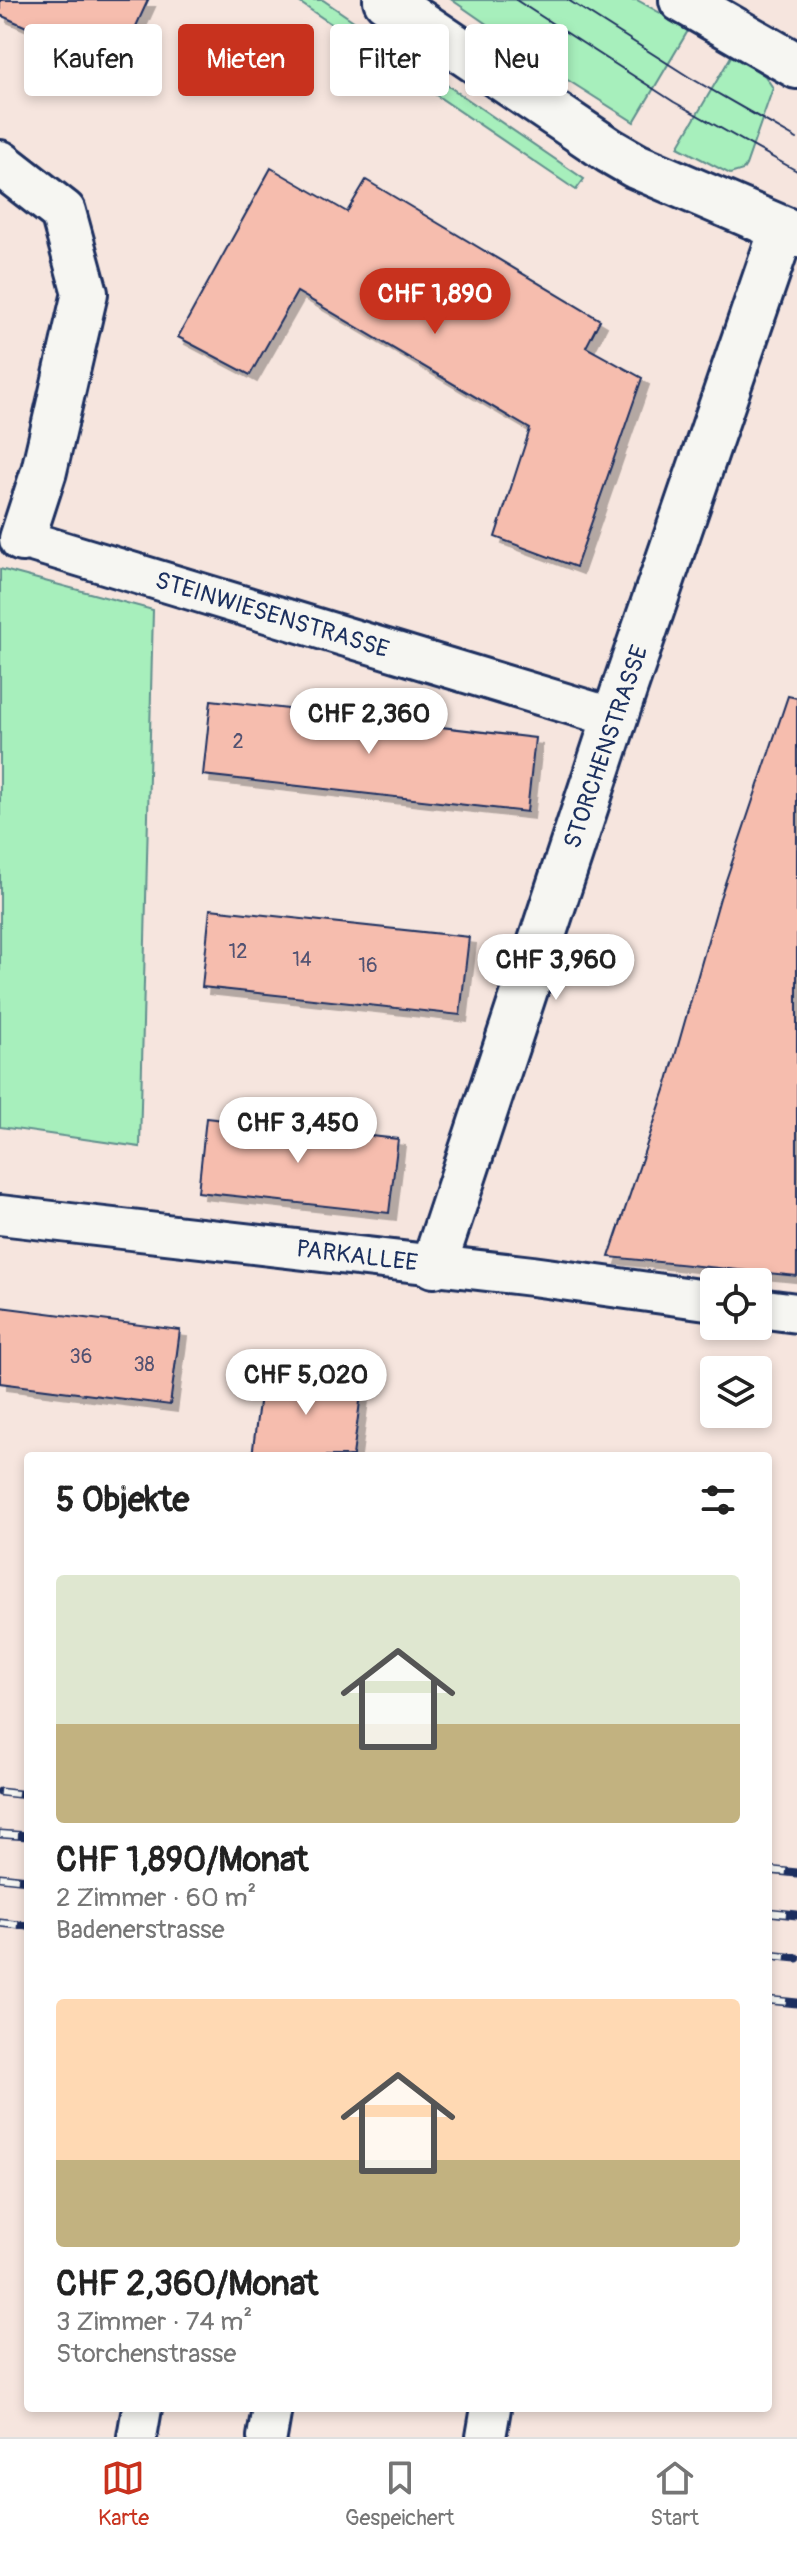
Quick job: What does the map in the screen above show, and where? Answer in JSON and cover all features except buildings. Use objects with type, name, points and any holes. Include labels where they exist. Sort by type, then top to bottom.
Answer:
[{"type":"street","points":[[386,0],[636,166],[793,228]]},
{"type":"street","points":[[682,0],[797,66]]},
{"type":"street","points":[[0,163],[63,212],[85,293],[44,471],[22,539]]},
{"type":"street","name":"STORCHENSTRASSE","points":[[434,1265],[615,718],[793,228]]},
{"type":"lane","name":"STEINWIESENSTRASSE","points":[[22,539],[615,718]]},
{"type":"lane","name":"PARKALLEE","points":[[0,1215],[700,1299]]},
{"type":"lane","points":[[772,1310],[797,1313]]},
{"type":"lane","points":[[137,2437],[141,2412]]},
{"type":"lane","points":[[267,2437],[271,2412]]},
{"type":"lane","points":[[486,2437],[490,2412]]},
{"type":"green space","points":[[296,0],[323,0],[358,24],[331,24]]},
{"type":"green space","points":[[452,0],[637,0],[689,29],[634,122],[568,80],[568,24],[487,24]]},
{"type":"green space","points":[[733,53],[765,76],[773,88],[746,165],[743,170],[730,174],[678,147]]},
{"type":"green space","points":[[449,86],[584,179],[576,190],[437,96],[449,96]]},
{"type":"green space","points":[[0,569],[153,610],[140,1147],[0,1127]]},
{"type":"tram line","points":[[516,0],[674,102],[797,171]]},
{"type":"tram line","points":[[568,0],[689,77],[797,139]]},
{"type":"railway","points":[[0,1792],[24,1795]]},
{"type":"railway","points":[[0,1834],[24,1836]]},
{"type":"railway","points":[[772,1870],[797,1873]]},
{"type":"railway","points":[[0,1877],[24,1880]]},
{"type":"railway","points":[[772,1912],[797,1915]]},
{"type":"railway","points":[[0,1923],[24,1926]]},
{"type":"railway","points":[[772,1955],[797,1958]]},
{"type":"railway","points":[[772,2000],[797,2003]]}]
